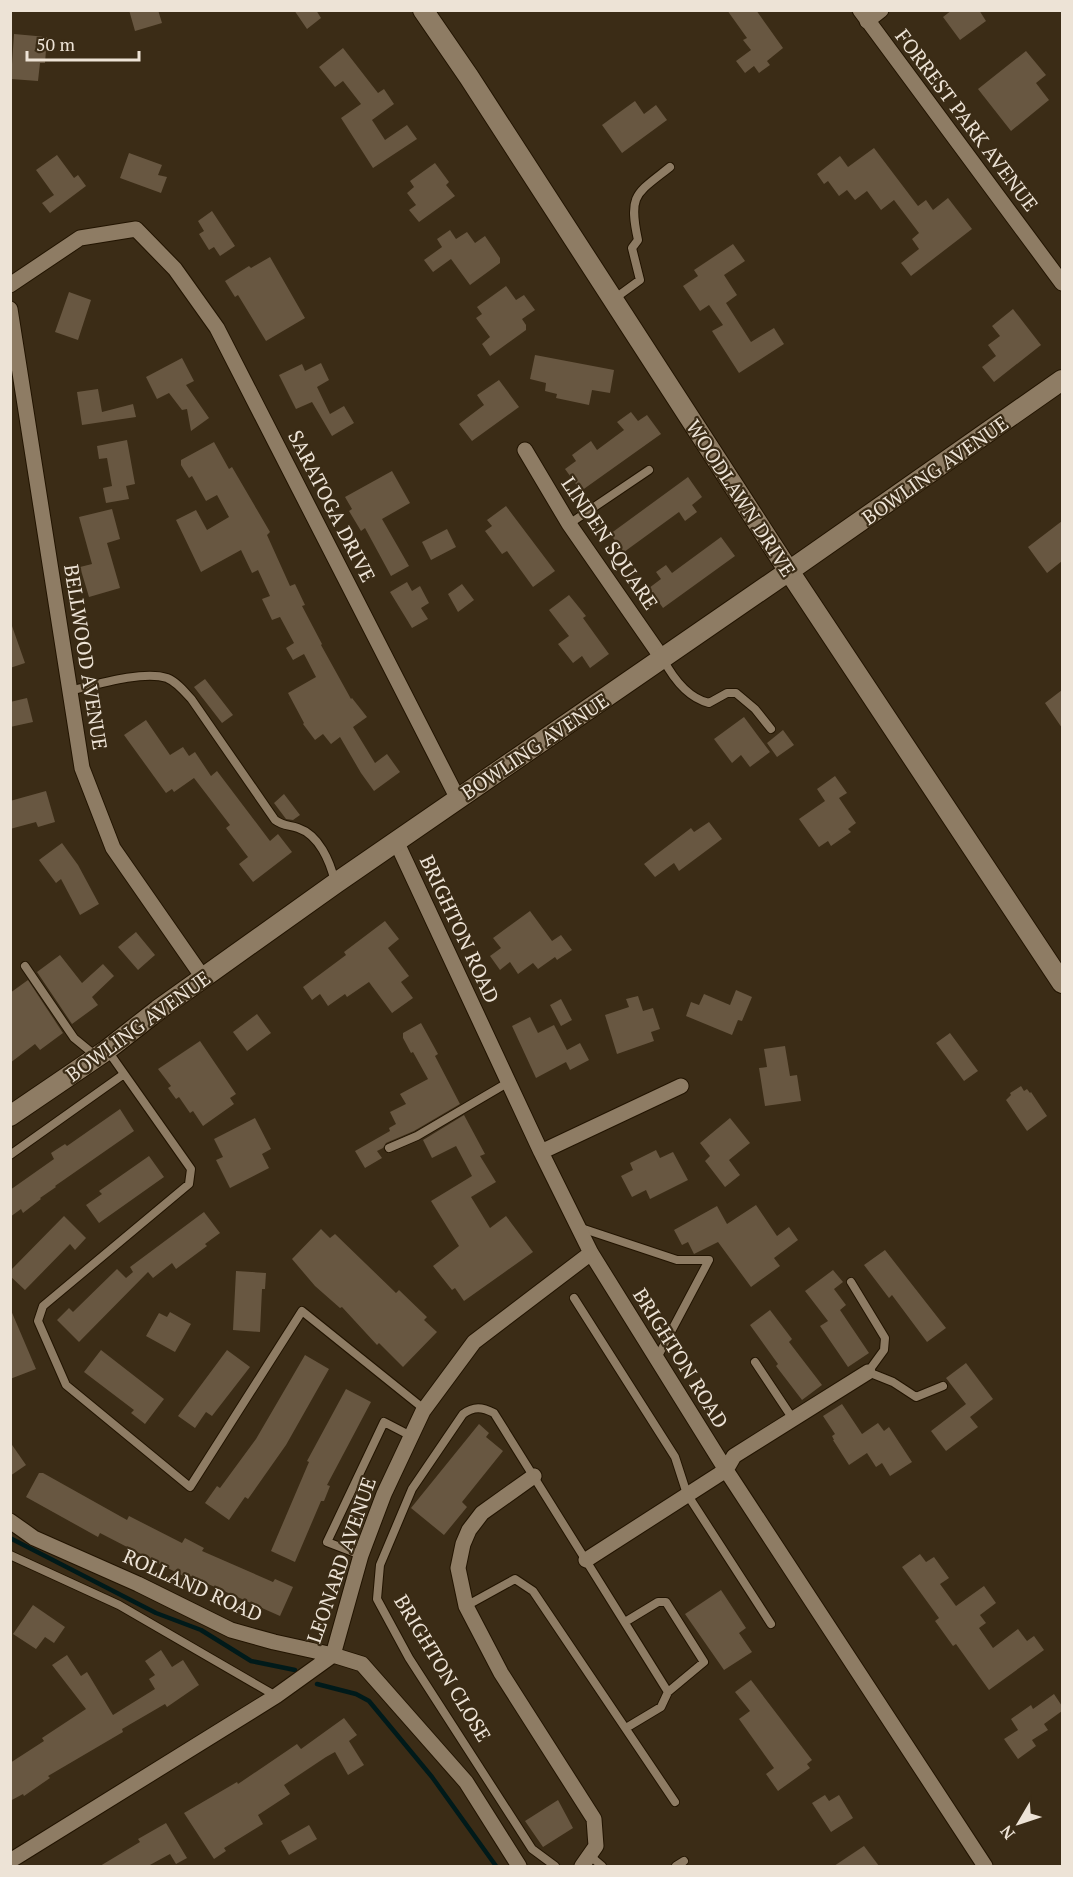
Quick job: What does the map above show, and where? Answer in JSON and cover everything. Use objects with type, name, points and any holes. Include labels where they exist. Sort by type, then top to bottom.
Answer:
[{"type":"street","name":"WOODLAWN DRIVE","points":[[423,10],[789,571],[1062,983]]},
{"type":"street","points":[[863,16],[881,10]]},
{"type":"street","name":"FORREST PARK AVENUE","points":[[863,16],[1062,283]]},
{"type":"street","name":"SARATOGA DRIVE","points":[[10,285],[80,238],[136,229],[175,268],[217,328],[458,799]]},
{"type":"street","name":"BELLWOOD AVENUE","points":[[10,309],[82,768],[112,848],[204,979]]},
{"type":"street","name":"BOWLING AVENUE","points":[[10,1116],[102,1053],[158,1010],[396,841],[1062,380]]},
{"type":"street","name":"LINDEN SQUARE","points":[[525,450],[569,524],[662,658]]},
{"type":"street","name":"BRIGHTON ROAD","points":[[396,841],[541,1152],[591,1252],[726,1470],[986,1866]]},
{"type":"street","points":[[541,1152],[681,1086]]},
{"type":"street","name":"LEONARD AVENUE","points":[[10,1861],[276,1696],[333,1655],[361,1555],[384,1494],[424,1409],[474,1342],[591,1252]]},
{"type":"street","points":[[586,1560],[726,1470],[734,1456],[868,1372]]},
{"type":"street","points":[[534,1476],[482,1513],[469,1530],[463,1544],[459,1568],[466,1606],[501,1673],[594,1819],[596,1846],[585,1861]]},
{"type":"street","name":"ROLLAND ROAD","points":[[10,1521],[34,1538],[138,1584],[231,1630],[333,1655],[362,1665],[466,1782],[519,1866]]},
{"type":"lane","points":[[613,300],[640,280],[632,248],[638,240],[632,213],[636,198],[648,184],[670,167]]},
{"type":"lane","points":[[569,524],[649,470]]},
{"type":"lane","points":[[662,658],[672,675],[697,700],[709,703],[727,693],[736,693],[771,729]]},
{"type":"lane","points":[[70,691],[125,678],[166,678],[177,684],[197,707],[275,820],[284,826],[299,828],[316,839],[336,883]]},
{"type":"lane","points":[[24,966],[74,1038],[102,1053],[124,1074],[191,1168],[189,1184],[43,1306],[38,1321],[66,1385],[190,1487],[302,1311],[424,1409]]},
{"type":"lane","points":[[10,1155],[124,1074]]},
{"type":"lane","points":[[389,1148],[417,1136],[509,1082]]},
{"type":"lane","points":[[579,1228],[677,1260],[709,1260],[657,1358]]},
{"type":"lane","points":[[851,1282],[885,1338],[884,1350],[868,1372],[893,1382],[916,1397],[943,1386]]},
{"type":"lane","points":[[574,1298],[675,1457],[687,1494],[771,1624]]},
{"type":"lane","points":[[755,1362],[793,1419]]},
{"type":"lane","name":"BRIGHTON CLOSE","points":[[555,1866],[532,1849],[409,1658],[377,1599],[380,1565],[412,1489],[463,1414],[470,1409],[484,1408],[494,1413],[668,1692]]},
{"type":"lane","points":[[361,1555],[327,1542],[384,1422],[411,1436]]},
{"type":"lane","points":[[10,1555],[119,1605],[276,1696]]},
{"type":"lane","points":[[466,1606],[515,1579],[533,1591],[675,1802]]},
{"type":"lane","points":[[624,1622],[658,1602],[666,1602],[705,1662],[668,1692],[661,1707],[626,1728]]},
{"type":"lane","points":[[585,1861],[602,1866]]},
{"type":"lane","points":[[676,1866],[684,1861]]},
{"type":"building","points":[[129,10],[158,10],[162,23],[135,31]]},
{"type":"building","points":[[294,10],[316,10],[321,18],[307,29]]},
{"type":"building","points":[[727,10],[756,10],[783,48],[767,61],[770,65],[759,73],[754,66],[745,73],[736,61],[751,50],[743,40],[747,38]]},
{"type":"building","points":[[952,10],[979,10],[986,21],[960,40],[943,17]]},
{"type":"building","points":[[14,34],[47,37],[45,63],[40,63],[38,81],[11,79]]},
{"type":"building","points":[[343,48],[378,93],[384,89],[394,104],[372,120],[385,140],[407,125],[417,139],[373,168],[341,118],[361,104],[343,81],[335,87],[319,67]]},
{"type":"building","points":[[1026,51],[1046,75],[1036,83],[1049,100],[1011,131],[978,89]]},
{"type":"building","points":[[635,101],[644,114],[656,105],[667,120],[622,153],[602,125]]},
{"type":"building","points":[[874,148],[918,206],[926,200],[933,210],[948,198],[972,229],[911,276],[901,263],[919,249],[912,239],[919,233],[894,200],[881,210],[867,191],[855,200],[847,190],[839,196],[828,181],[824,184],[817,174],[840,156],[848,167]]},
{"type":"building","points":[[129,153],[162,165],[158,175],[167,177],[161,193],[120,178]]},
{"type":"building","points":[[57,155],[74,178],[78,175],[86,186],[50,213],[42,203],[54,195],[36,170]]},
{"type":"building","points":[[435,163],[449,182],[446,185],[455,196],[419,222],[409,210],[416,205],[407,193],[414,187],[410,181]]},
{"type":"building","points":[[212,211],[235,246],[220,256],[214,247],[209,250],[199,234],[204,231],[198,221]]},
{"type":"building","points":[[450,230],[456,239],[467,232],[475,243],[485,236],[500,258],[500,263],[470,285],[451,259],[433,272],[424,260],[442,247],[437,239]]},
{"type":"building","points":[[733,244],[745,261],[724,275],[737,295],[726,303],[751,342],[774,328],[784,344],[739,373],[712,331],[723,325],[709,305],[700,311],[683,286],[698,276],[694,270]]},
{"type":"building","points":[[270,257],[305,318],[266,341],[238,295],[235,297],[225,281],[249,266],[251,268]]},
{"type":"building","points":[[506,286],[516,300],[524,295],[535,310],[522,319],[526,330],[490,356],[482,344],[490,337],[476,318],[482,314],[477,307]]},
{"type":"building","points":[[69,292],[91,300],[78,340],[55,332]]},
{"type":"building","points":[[1013,309],[1041,345],[994,382],[982,367],[996,356],[988,345],[1000,336],[992,326]]},
{"type":"building","points":[[535,355],[614,370],[610,393],[592,390],[589,405],[556,398],[557,394],[545,391],[546,383],[530,379]]},
{"type":"building","points":[[182,358],[194,381],[186,385],[209,418],[191,431],[187,409],[182,410],[169,393],[157,399],[146,377]]},
{"type":"building","points":[[321,363],[329,380],[317,387],[330,414],[344,406],[354,423],[332,436],[312,402],[296,409],[279,375],[302,364],[305,371]]},
{"type":"building","points":[[499,380],[519,407],[472,441],[459,424],[484,405],[477,395]]},
{"type":"building","points":[[98,389],[102,412],[133,404],[136,417],[82,425],[77,392]]},
{"type":"building","points":[[631,412],[638,421],[647,415],[661,434],[581,491],[565,469],[576,461],[572,455],[591,441],[597,450],[624,430],[617,422]]},
{"type":"building","points":[[127,440],[135,484],[126,486],[129,499],[106,503],[103,488],[112,486],[107,458],[99,459],[97,446]]},
{"type":"building","points":[[214,442],[229,469],[232,467],[270,532],[267,535],[290,586],[295,584],[305,605],[302,606],[351,699],[367,717],[353,727],[375,763],[387,754],[400,772],[374,791],[340,737],[331,744],[323,734],[315,740],[303,724],[288,693],[316,677],[304,654],[293,660],[286,648],[294,643],[280,617],[272,620],[262,599],[270,596],[258,570],[252,573],[241,550],[201,572],[176,520],[196,510],[207,530],[229,517],[217,495],[206,501],[192,476],[189,478],[181,465],[181,460]]},
{"type":"building","points":[[392,471],[410,503],[382,519],[409,566],[391,576],[365,528],[361,531],[349,511],[352,509],[345,497]]},
{"type":"building","points":[[688,477],[702,497],[692,505],[697,512],[685,521],[679,512],[624,552],[610,534]]},
{"type":"building","points":[[506,506],[555,571],[533,587],[507,551],[502,554],[485,531],[492,526],[487,520]]},
{"type":"building","points":[[112,509],[120,539],[107,543],[120,588],[89,597],[80,567],[92,564],[79,517]]},
{"type":"building","points":[[1062,521],[1062,561],[1047,573],[1028,547]]},
{"type":"building","points":[[447,529],[456,547],[431,560],[422,542]]},
{"type":"building","points":[[721,537],[735,556],[663,608],[649,588],[661,579],[656,572],[666,565],[672,573]]},
{"type":"building","points":[[407,582],[412,591],[420,586],[429,603],[421,608],[428,619],[412,628],[390,592]]},
{"type":"building","points":[[462,584],[474,600],[458,612],[448,594]]},
{"type":"building","points":[[569,595],[586,616],[583,618],[609,654],[590,668],[582,656],[573,663],[558,644],[569,636],[549,610]]},
{"type":"building","points":[[12,626],[25,663],[10,668],[10,627]]},
{"type":"building","points":[[205,679],[233,715],[222,723],[194,687]]},
{"type":"building","points":[[1062,690],[1062,728],[1045,703]]},
{"type":"building","points":[[27,698],[33,722],[10,727],[10,702]]},
{"type":"building","points":[[744,717],[770,752],[750,767],[741,755],[732,763],[714,739]]},
{"type":"building","points":[[146,720],[170,755],[183,747],[189,756],[195,752],[211,776],[217,771],[270,841],[278,834],[292,852],[253,882],[239,864],[248,857],[226,828],[230,825],[194,778],[174,792],[172,789],[166,793],[124,735]]},
{"type":"building","points":[[783,730],[794,745],[777,757],[767,743]]},
{"type":"building","points":[[835,776],[847,793],[839,798],[856,823],[848,829],[851,832],[831,846],[828,841],[819,847],[799,819],[825,801],[817,789]]},
{"type":"building","points":[[46,791],[55,822],[38,827],[36,822],[10,829],[10,801]]},
{"type":"building","points":[[284,794],[300,815],[293,820],[286,819],[274,803]]},
{"type":"building","points":[[709,822],[722,839],[679,871],[674,863],[655,877],[644,864],[691,828],[694,832]]},
{"type":"building","points":[[62,843],[78,865],[99,904],[80,915],[61,879],[56,883],[39,860]]},
{"type":"building","points":[[530,911],[552,941],[561,935],[572,950],[557,960],[555,957],[538,969],[533,963],[518,974],[510,962],[500,970],[490,956],[501,948],[493,938]]},
{"type":"building","points":[[385,921],[399,939],[388,948],[409,976],[401,982],[413,998],[392,1013],[369,982],[347,997],[345,994],[328,1006],[320,994],[312,1000],[303,987],[346,955],[344,952]]},
{"type":"building","points":[[136,932],[155,955],[138,970],[118,947]]},
{"type":"building","points":[[60,955],[82,983],[103,964],[114,976],[92,997],[98,1005],[72,1024],[37,972]]},
{"type":"building","points":[[28,980],[63,1033],[40,1050],[35,1044],[10,1063],[10,993]]},
{"type":"building","points":[[736,990],[752,997],[742,1021],[738,1020],[732,1035],[686,1016],[691,1002],[699,1005],[704,994],[730,1005]]},
{"type":"building","points":[[638,996],[643,1011],[653,1008],[660,1029],[651,1032],[654,1041],[617,1054],[605,1015],[629,1007],[626,999]]},
{"type":"building","points":[[561,999],[572,1020],[561,1026],[550,1005]]},
{"type":"building","points":[[257,1014],[271,1033],[247,1051],[233,1032]]},
{"type":"building","points":[[530,1017],[538,1033],[554,1025],[567,1050],[580,1043],[589,1060],[570,1070],[566,1062],[536,1078],[512,1026]]},
{"type":"building","points":[[421,1023],[438,1054],[435,1056],[460,1104],[414,1131],[386,1143],[377,1151],[382,1158],[365,1168],[355,1151],[390,1131],[389,1128],[396,1124],[390,1112],[406,1104],[400,1094],[428,1079],[403,1038],[403,1033]]},
{"type":"building","points":[[950,1033],[978,1071],[964,1081],[936,1043]]},
{"type":"building","points":[[200,1041],[236,1094],[230,1098],[234,1104],[203,1126],[193,1111],[190,1113],[179,1097],[176,1099],[168,1088],[171,1086],[158,1069]]},
{"type":"building","points":[[785,1046],[790,1076],[797,1075],[801,1101],[765,1106],[759,1068],[767,1067],[764,1049]]},
{"type":"building","points":[[1021,1086],[1024,1091],[1027,1089],[1031,1092],[1047,1116],[1027,1131],[1006,1100],[1011,1095],[1010,1093]]},
{"type":"building","points":[[120,1109],[134,1131],[55,1186],[23,1213],[21,1209],[10,1217],[10,1190],[54,1159],[51,1153],[65,1144],[67,1146]]},
{"type":"building","points":[[464,1115],[485,1154],[480,1156],[496,1182],[471,1197],[490,1228],[506,1216],[533,1252],[464,1301],[455,1288],[452,1290],[433,1266],[459,1246],[431,1201],[472,1176],[456,1146],[432,1158],[423,1140]]},
{"type":"building","points":[[255,1118],[271,1149],[262,1154],[269,1168],[230,1188],[216,1160],[223,1157],[214,1139]]},
{"type":"building","points":[[730,1118],[750,1143],[729,1160],[740,1175],[725,1187],[705,1161],[710,1156],[700,1143]]},
{"type":"building","points":[[656,1150],[660,1158],[673,1152],[688,1180],[650,1199],[646,1190],[632,1197],[621,1176],[633,1170],[630,1163]]},
{"type":"building","points":[[149,1156],[164,1177],[99,1223],[86,1205],[102,1194],[99,1191]]},
{"type":"building","points":[[756,1205],[777,1236],[789,1227],[798,1240],[774,1258],[780,1266],[751,1287],[718,1242],[694,1254],[688,1242],[682,1245],[674,1230],[717,1206],[727,1224]]},
{"type":"building","points":[[204,1212],[220,1233],[205,1244],[207,1246],[176,1269],[172,1263],[153,1278],[148,1272],[79,1342],[57,1320],[69,1308],[73,1312],[117,1269],[126,1278],[133,1272],[130,1267]]},
{"type":"building","points":[[64,1216],[86,1238],[75,1250],[70,1244],[25,1290],[10,1276],[10,1271]]},
{"type":"building","points":[[321,1229],[330,1238],[335,1234],[396,1293],[399,1290],[427,1317],[424,1320],[437,1332],[403,1367],[379,1343],[377,1345],[342,1307],[340,1308],[315,1286],[292,1259]]},
{"type":"building","points":[[885,1250],[946,1328],[927,1342],[892,1295],[889,1298],[864,1265]]},
{"type":"building","points":[[833,1270],[843,1282],[834,1289],[846,1305],[840,1310],[869,1353],[848,1367],[820,1326],[828,1321],[805,1291]]},
{"type":"building","points":[[236,1271],[266,1273],[265,1289],[262,1289],[260,1332],[233,1330]]},
{"type":"building","points":[[10,1308],[36,1369],[10,1379]]},
{"type":"building","points":[[770,1310],[792,1339],[789,1342],[822,1385],[802,1400],[776,1366],[778,1364],[750,1325]]},
{"type":"building","points":[[170,1312],[191,1324],[175,1352],[146,1336],[159,1313],[167,1317]]},
{"type":"building","points":[[101,1350],[164,1399],[145,1424],[131,1413],[134,1410],[84,1372]]},
{"type":"building","points":[[227,1350],[250,1367],[212,1416],[206,1412],[195,1428],[178,1416]]},
{"type":"building","points":[[305,1355],[329,1369],[286,1445],[248,1499],[245,1497],[229,1520],[205,1503],[217,1486],[220,1488],[256,1439]]},
{"type":"building","points":[[966,1363],[993,1399],[970,1417],[978,1427],[946,1451],[931,1431],[966,1404],[946,1378]]},
{"type":"building","points":[[346,1389],[371,1402],[327,1485],[330,1486],[324,1501],[321,1501],[295,1562],[271,1551],[309,1462],[307,1461]]},
{"type":"building","points":[[842,1404],[862,1434],[878,1423],[884,1431],[889,1427],[912,1462],[890,1476],[882,1463],[876,1467],[867,1453],[849,1465],[833,1440],[832,1436],[835,1434],[823,1416]]},
{"type":"building","points":[[479,1424],[489,1433],[486,1437],[503,1451],[462,1502],[467,1507],[444,1535],[411,1508]]},
{"type":"building","points":[[10,1442],[26,1465],[10,1476]]},
{"type":"building","points":[[39,1473],[43,1473],[127,1520],[129,1516],[182,1543],[185,1538],[204,1548],[202,1551],[273,1582],[275,1579],[293,1587],[280,1616],[190,1576],[189,1579],[100,1533],[98,1537],[26,1497]]},
{"type":"building","points":[[920,1554],[926,1562],[934,1557],[949,1578],[940,1584],[956,1606],[984,1586],[996,1603],[980,1615],[986,1623],[979,1628],[993,1648],[1018,1629],[1027,1641],[1034,1636],[1044,1650],[989,1690],[956,1644],[953,1646],[935,1621],[939,1618],[902,1567]]},
{"type":"building","points":[[721,1590],[746,1628],[739,1633],[752,1652],[724,1670],[685,1614]]},
{"type":"building","points":[[33,1605],[65,1627],[54,1643],[45,1637],[36,1649],[13,1634]]},
{"type":"building","points":[[161,1650],[172,1667],[183,1660],[199,1685],[167,1707],[165,1704],[122,1729],[123,1732],[48,1776],[50,1778],[24,1796],[23,1794],[10,1801],[10,1763],[44,1741],[42,1738],[86,1709],[52,1665],[67,1655],[81,1676],[87,1672],[113,1715],[155,1689],[149,1679],[155,1675],[145,1661]]},
{"type":"building","points":[[751,1680],[812,1760],[807,1764],[810,1768],[778,1791],[766,1774],[774,1768],[739,1719],[750,1711],[735,1692]]},
{"type":"building","points":[[1054,1694],[1062,1706],[1062,1711],[1044,1724],[1048,1730],[1032,1740],[1036,1746],[1018,1759],[1004,1739],[1018,1730],[1011,1719],[1031,1705],[1033,1709]]},
{"type":"building","points":[[344,1718],[357,1735],[349,1741],[364,1765],[348,1775],[335,1752],[326,1757],[284,1785],[290,1794],[258,1815],[263,1824],[224,1848],[226,1851],[214,1859],[184,1813],[237,1782],[238,1784],[297,1744],[301,1749]]},
{"type":"building","points":[[825,1795],[829,1801],[839,1795],[853,1818],[831,1832],[812,1803]]},
{"type":"building","points":[[558,1800],[573,1828],[543,1847],[525,1821]]},
{"type":"building","points":[[166,1823],[187,1858],[176,1864],[170,1854],[148,1866],[100,1866],[140,1842],[138,1839]]},
{"type":"building","points":[[309,1825],[317,1839],[289,1855],[281,1841]]},
{"type":"building","points":[[864,1846],[879,1866],[834,1866]]},
{"type":"waterway","points":[[10,1538],[156,1613],[201,1630],[251,1661],[295,1670]]},
{"type":"waterway","points":[[317,1684],[356,1694],[369,1701],[432,1777],[496,1866]]}]
